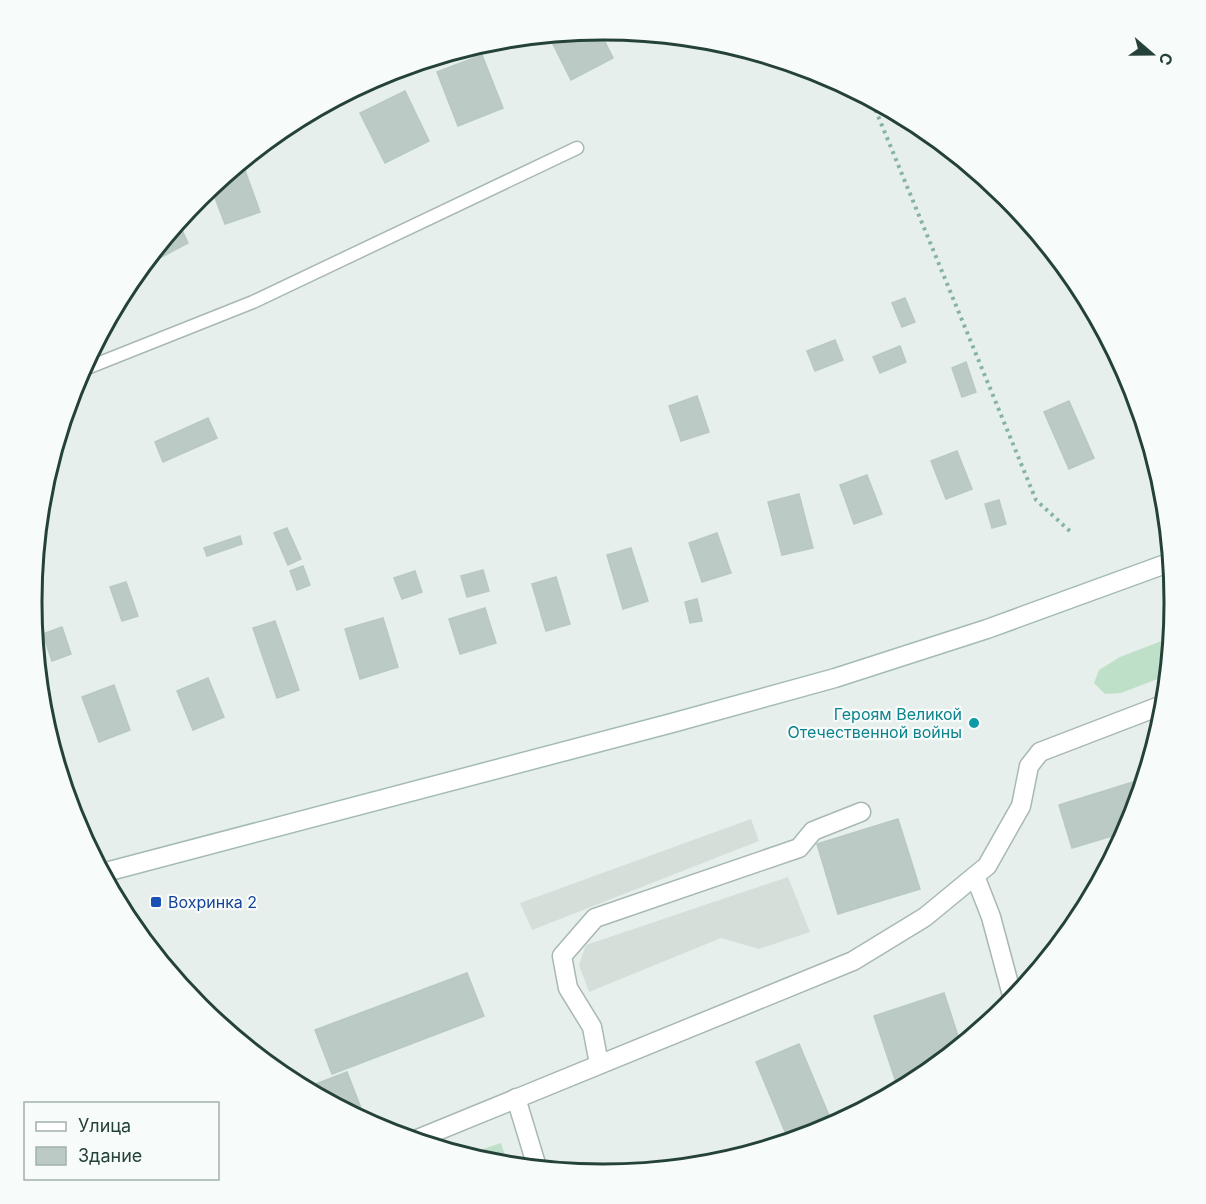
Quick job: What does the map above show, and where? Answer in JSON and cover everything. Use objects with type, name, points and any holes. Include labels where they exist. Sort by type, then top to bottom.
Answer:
[{"type":"street","points":[[110,871],[835,678],[987,629],[1163,565]]},
{"type":"street","points":[[427,1135],[854,960],[925,917],[987,866],[1021,806],[1029,766],[1040,752],[1155,708]]},
{"type":"street","points":[[599,1064],[591,1027],[568,988],[562,956],[595,918],[799,848],[813,831],[861,812]]},
{"type":"street","points":[[975,876],[991,917],[1011,987]]},
{"type":"street","points":[[516,1098],[535,1159]]},
{"type":"lane","points":[[94,365],[253,302],[577,148]]},
{"type":"path","points":[[876,112],[1036,500],[1073,534]]},
{"type":"shaded area","points":[[751,819],[759,841],[532,930],[520,903]]},
{"type":"shaded area","points":[[788,877],[810,932],[759,949],[721,938],[589,992],[579,965],[586,945]]},
{"type":"green space","points":[[1163,641],[1159,678],[1121,693],[1105,694],[1094,683],[1099,670],[1120,657]]},
{"type":"green space","points":[[501,1143],[505,1155],[493,1153],[481,1150]]},
{"type":"building","points":[[604,40],[613,58],[571,80],[553,43]]},
{"type":"building","points":[[482,55],[503,108],[458,126],[437,72]]},
{"type":"building","points":[[405,91],[429,141],[385,163],[360,113]]},
{"type":"building","points":[[245,170],[260,212],[225,224],[215,197]]},
{"type":"building","points":[[182,231],[188,243],[160,258]]},
{"type":"building","points":[[905,298],[915,322],[902,327],[892,303]]},
{"type":"building","points":[[835,340],[843,360],[815,371],[807,351]]},
{"type":"building","points":[[900,346],[906,362],[880,373],[873,357]]},
{"type":"building","points":[[966,362],[976,392],[962,397],[952,368]]},
{"type":"building","points":[[697,396],[709,432],[681,441],[669,406]]},
{"type":"building","points":[[1069,401],[1094,458],[1069,469],[1044,412]]},
{"type":"building","points":[[208,418],[217,438],[163,462],[155,442]]},
{"type":"building","points":[[957,451],[972,489],[946,499],[931,461]]},
{"type":"building","points":[[867,475],[882,514],[854,524],[840,485]]},
{"type":"building","points":[[799,494],[813,548],[782,555],[768,502]]},
{"type":"building","points":[[999,500],[1006,524],[992,528],[985,504]]},
{"type":"building","points":[[287,528],[301,559],[288,565],[274,533]]},
{"type":"building","points":[[717,533],[731,573],[702,582],[689,543]]},
{"type":"building","points":[[240,536],[242,544],[207,556],[204,548]]},
{"type":"building","points":[[631,548],[648,601],[623,609],[607,555]]},
{"type":"building","points":[[303,566],[310,585],[297,590],[290,571]]},
{"type":"building","points":[[483,570],[489,591],[467,597],[461,576]]},
{"type":"building","points":[[415,571],[422,592],[402,599],[394,578]]},
{"type":"building","points":[[556,577],[570,624],[546,631],[532,584]]},
{"type":"building","points":[[126,582],[138,616],[122,621],[110,587]]},
{"type":"building","points":[[697,599],[702,621],[690,623],[685,602]]},
{"type":"building","points":[[485,608],[496,643],[460,654],[449,619]]},
{"type":"building","points":[[383,618],[398,667],[360,679],[345,629]]},
{"type":"building","points":[[275,621],[299,690],[277,698],[253,628]]},
{"type":"building","points":[[62,627],[71,654],[52,661],[43,634]]},
{"type":"building","points":[[208,678],[224,717],[193,730],[177,691]]},
{"type":"building","points":[[114,685],[130,730],[99,742],[82,697]]},
{"type":"building","points":[[1133,782],[1134,785],[1114,835],[1072,848],[1059,805]]},
{"type":"building","points":[[898,819],[920,889],[838,914],[817,844]]},
{"type":"building","points":[[467,973],[484,1016],[332,1074],[315,1030]]},
{"type":"building","points":[[944,993],[958,1036],[896,1081],[874,1016]]},
{"type":"building","points":[[799,1044],[829,1116],[786,1133],[756,1062]]},
{"type":"building","points":[[347,1072],[361,1109],[355,1106],[315,1084]]},
{"type":"place","name":"Героям Великой Отечественной войны","points":[[974,723]]},
{"type":"place","name":"Вохринка 2","points":[[156,902]]}]
